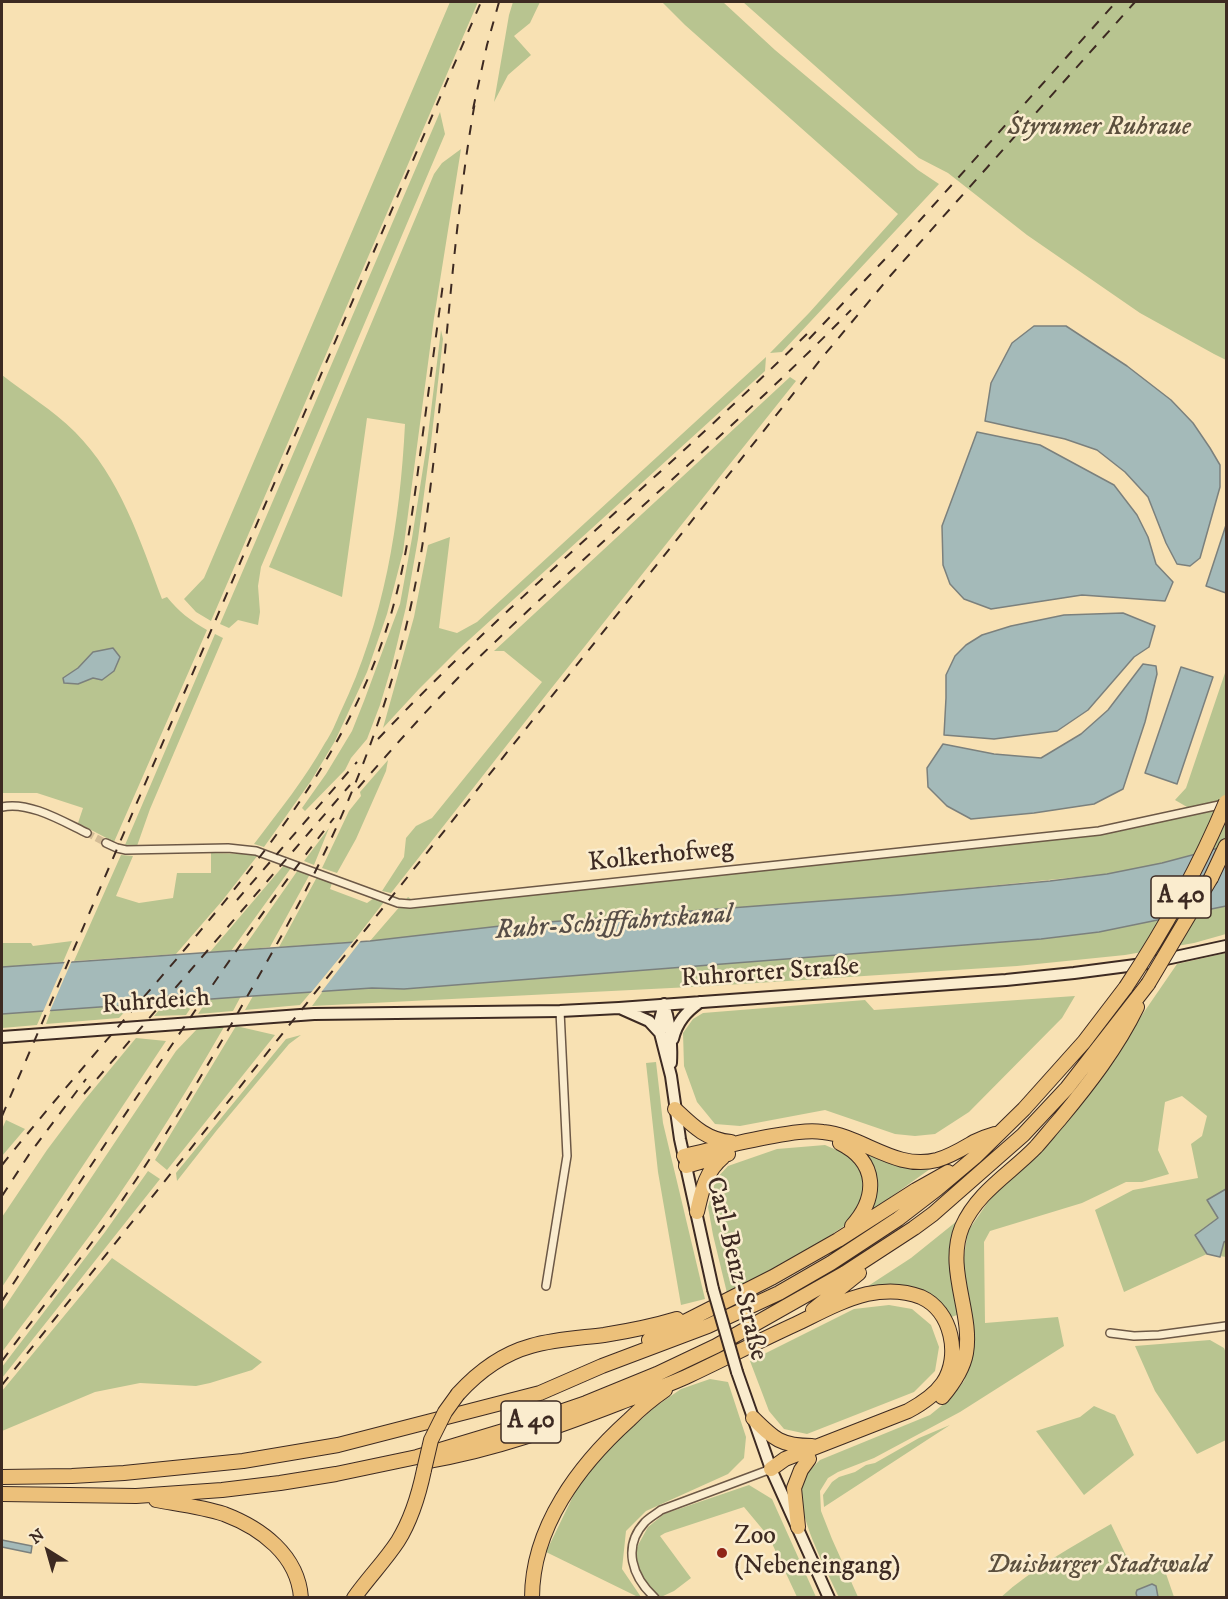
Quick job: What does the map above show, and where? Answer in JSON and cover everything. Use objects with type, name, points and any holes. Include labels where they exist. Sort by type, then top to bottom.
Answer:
[{"type":"highway","name":"A 40","points":[[2,1477],[124,1473],[243,1461],[338,1445],[540,1393],[602,1366],[708,1326],[779,1293],[831,1263],[898,1219],[975,1157],[1024,1109],[1071,1057],[1125,987],[1154,943],[1191,879],[1227,803]]},
{"type":"highway","name":"A 40","points":[[2,1494],[136,1496],[222,1490],[336,1474],[417,1457],[510,1429],[586,1403],[657,1374],[716,1346],[845,1273],[914,1228],[1023,1135],[1067,1088],[1148,984],[1211,878],[1227,846]]},
{"type":"highway","points":[[771,1469],[809,1459],[917,1415],[938,1402],[953,1384],[960,1372],[966,1353],[965,1323],[957,1264],[962,1227],[970,1211],[986,1192],[1036,1147],[1082,1092],[1125,1032],[1148,984]]},
{"type":"highway","points":[[675,1109],[694,1127],[708,1136],[739,1142]]},
{"type":"highway","points":[[685,1161],[739,1142],[790,1133],[821,1131],[836,1134],[899,1160],[916,1163],[935,1161],[953,1155],[976,1141],[1003,1131]]},
{"type":"highway","points":[[685,1161],[727,1154],[770,1143],[815,1139],[838,1142],[856,1152],[866,1166],[871,1185],[863,1213],[838,1240]]},
{"type":"highway","points":[[697,1212],[708,1174],[727,1154]]},
{"type":"highway","points":[[602,1366],[773,1277],[975,1157]]},
{"type":"highway","points":[[779,1332],[818,1306],[897,1246],[914,1228]]},
{"type":"highway","points":[[336,1474],[372,1472],[460,1456],[510,1442],[687,1376],[836,1305],[867,1294],[904,1292],[922,1298],[931,1304],[947,1326],[953,1350],[950,1369],[943,1384],[921,1404],[908,1411],[785,1459],[771,1469]]},
{"type":"highway","points":[[354,1598],[399,1540],[422,1490],[431,1440],[445,1412],[471,1380],[508,1354],[530,1346],[606,1335],[665,1323],[708,1311]]},
{"type":"highway","points":[[532,1598],[536,1561],[547,1527],[587,1462],[619,1428],[642,1408],[687,1376]]},
{"type":"highway","points":[[753,1418],[771,1436],[782,1442],[800,1446],[817,1446]]},
{"type":"highway","points":[[798,1527],[794,1488],[801,1470],[809,1459]]},
{"type":"highway","points":[[136,1496],[223,1514],[251,1527],[269,1540],[290,1561],[297,1576],[300,1598]]},
{"type":"main road","name":"Ruhrorter Straße","points":[[314,1014],[560,1011],[1006,980],[1074,974],[1143,964],[1227,946]]},
{"type":"main road","points":[[672,1045],[680,1020],[689,1010],[702,1002]]},
{"type":"main road","name":"Carl-Benz-Straße","points":[[664,1004],[660,1019],[660,1033],[671,1076],[685,1161],[713,1289],[737,1372],[771,1469],[829,1598]]},
{"type":"main road","name":"Carl-Benz-Straße","points":[[664,1004],[670,1021],[671,1076]]},
{"type":"main road","points":[[619,1008],[641,1016],[660,1033]]},
{"type":"main road","name":"Ruhrdeich","points":[[2,1038],[314,1014]]},
{"type":"street","name":"Kolkerhofweg","points":[[106,843],[126,850],[228,848],[256,850],[398,903],[410,904],[1099,831],[1227,803]]},
{"type":"street","points":[[2,807],[32,809],[87,833]]},
{"type":"street","points":[[546,1286],[567,1156],[560,1011]]},
{"type":"street","points":[[1110,1333],[1134,1336],[1160,1335],[1227,1326]]},
{"type":"street","points":[[655,1598],[637,1578],[633,1565],[632,1550],[638,1532],[646,1520],[661,1510],[739,1479],[771,1469]]},
{"type":"green space","points":[[450,2],[478,2],[211,621],[196,612],[184,599],[204,578]]},
{"type":"green space","points":[[513,2],[540,2],[530,23],[514,36],[531,55],[508,75],[494,102],[509,15]]},
{"type":"green space","points":[[662,2],[723,2],[775,50],[918,170],[939,184],[782,352],[770,353],[898,214]]},
{"type":"green space","name":"Styrumer Ruhraue","points":[[743,2],[1226,2],[1226,360],[1140,313],[1027,235],[948,173],[919,158]]},
{"type":"green space","points":[[440,112],[445,134],[261,567],[258,586],[260,612],[258,625],[238,620],[229,628],[220,624]]},
{"type":"green space","points":[[461,149],[434,318],[403,552],[387,614],[367,672],[335,741],[311,781],[264,847],[254,844],[300,782],[330,735],[356,677],[368,642],[379,607],[394,535],[405,424],[367,418],[342,597],[269,567],[434,174],[442,163]]},
{"type":"green space","points":[[441,330],[443,339],[418,539],[406,607],[392,665],[367,739],[351,758],[345,770],[305,811],[302,808],[352,731],[400,604],[427,443]]},
{"type":"green space","points":[[766,357],[765,371],[459,649],[383,728],[414,617],[428,545],[450,537],[439,628],[457,633],[477,622]]},
{"type":"green space","points":[[2,375],[58,416],[91,450],[117,489],[162,599],[167,597],[185,615],[207,630],[114,842],[78,823],[83,808],[37,793],[2,793]]},
{"type":"green space","points":[[790,377],[796,381],[391,893],[382,891],[404,857],[406,838],[416,826],[432,818],[542,682],[504,651],[494,651]]},
{"type":"green space","points":[[215,634],[223,638],[150,809],[137,846],[125,845]]},
{"type":"green space","points":[[1226,670],[1226,846],[1162,863],[1107,874],[900,895],[509,925],[370,941],[408,897],[414,901],[1100,828],[1187,807],[1175,800],[1186,788]]},
{"type":"green space","points":[[388,760],[386,771],[356,839],[337,873],[322,868],[349,811],[361,796],[360,792]]},
{"type":"green space","points":[[329,828],[314,865],[304,861]]},
{"type":"green space","points":[[211,853],[258,855],[176,954],[74,961],[121,855],[133,856],[116,896],[139,903],[173,898],[177,873],[211,873]]},
{"type":"green space","points":[[284,865],[291,868],[231,951],[210,952]]},
{"type":"green space","points":[[298,870],[310,874],[270,947],[242,950]]},
{"type":"green space","points":[[317,877],[332,883],[330,889],[367,903],[374,898],[384,902],[353,942],[279,947]]},
{"type":"green space","points":[[1226,906],[1226,934],[1194,943],[1125,955],[1017,966],[711,986],[312,1006],[323,991],[404,989],[1041,939],[1099,932]]},
{"type":"green space","points":[[72,941],[63,962],[2,967],[2,943],[31,943],[33,946]]},
{"type":"green space","points":[[1226,953],[1226,1257],[1207,1254],[1124,1292],[1095,1210],[1133,1190],[1198,1178],[1191,1144],[1202,1136],[1207,1116],[1182,1096],[1165,1102],[1158,1150],[1169,1174],[1142,1182],[1126,1182],[1082,1203],[990,1231],[984,1242],[985,1323],[1058,1317],[1064,1346],[960,1412],[874,1458],[828,1478],[820,1491],[821,1511],[858,1597],[839,1597],[813,1540],[802,1507],[801,1493],[806,1476],[820,1460],[930,1415],[951,1398],[964,1381],[974,1352],[972,1319],[963,1262],[968,1231],[990,1199],[1083,1101],[1177,964]]},
{"type":"green space","points":[[311,992],[300,1005],[245,1010],[253,996]]},
{"type":"green space","points":[[241,996],[233,1011],[198,1014],[208,999]]},
{"type":"green space","points":[[1075,996],[1062,1018],[969,1112],[935,1134],[915,1136],[895,1134],[825,1110],[740,1126],[715,1124],[697,1102],[684,1066],[683,1033],[693,1019],[703,1013],[865,1000],[874,1010]]},
{"type":"green space","points":[[196,1000],[186,1015],[154,1016],[166,1002]]},
{"type":"green space","points":[[131,1005],[119,1018],[46,1024],[51,1010]]},
{"type":"green space","points":[[43,1011],[37,1025],[2,1028],[2,1014]]},
{"type":"green space","points":[[236,1026],[275,1035],[167,1170],[155,1160]]},
{"type":"green space","points":[[224,1027],[172,1114],[116,1199],[2,1352],[2,1311],[176,1051],[198,1028]]},
{"type":"green space","points":[[301,1035],[289,1044],[177,1181],[176,1173],[286,1039]]},
{"type":"green space","points":[[136,1038],[166,1041],[2,1287],[2,1217],[47,1150]]},
{"type":"green space","points":[[656,1062],[663,1123],[705,1299],[681,1305],[658,1172],[646,1063]]},
{"type":"green space","points":[[6,1120],[25,1129],[2,1156],[2,1129]]},
{"type":"green space","points":[[852,1144],[913,1167],[930,1169],[867,1214],[875,1195]]},
{"type":"green space","points":[[825,1145],[848,1155],[862,1173],[863,1196],[847,1224],[806,1252],[727,1293],[708,1207],[716,1179],[728,1166],[777,1149]]},
{"type":"green space","points":[[148,1171],[160,1179],[2,1378],[2,1367],[105,1232]]},
{"type":"green space","points":[[962,1217],[952,1277],[957,1315],[949,1318],[919,1290],[894,1284],[862,1290],[911,1258]]},
{"type":"green space","points":[[112,1258],[262,1362],[252,1370],[196,1386],[140,1383],[95,1392],[2,1431],[2,1391]]},
{"type":"green space","points":[[889,1305],[912,1309],[931,1325],[939,1347],[935,1371],[914,1392],[807,1434],[784,1429],[769,1411],[750,1361],[854,1309]]},
{"type":"green space","points":[[1210,1340],[1224,1348],[1226,1353],[1226,1440],[1197,1454],[1155,1391],[1135,1346]]},
{"type":"green space","points":[[710,1379],[728,1382],[746,1437],[744,1458],[728,1474],[646,1511],[626,1531],[622,1569],[641,1597],[546,1552],[578,1486],[608,1449],[655,1407],[681,1389]]},
{"type":"green space","points":[[1094,1406],[1115,1415],[1134,1455],[1084,1495],[1036,1431],[1080,1417]]},
{"type":"green space","points":[[950,1425],[824,1507],[823,1495],[832,1482],[839,1477],[875,1463],[919,1438]]},
{"type":"green space","points":[[749,1485],[772,1499],[816,1597],[797,1597],[769,1537],[744,1507],[660,1536],[691,1578],[674,1591],[661,1597],[645,1582],[637,1564],[637,1547],[648,1527],[664,1514]]},
{"type":"green space","name":"Duisburger Stadtwald","points":[[1111,1524],[1133,1570],[1163,1565],[1174,1597],[1000,1598],[1040,1567]]},
{"type":"water","points":[[1034,326],[1066,326],[1127,366],[1171,400],[1193,423],[1210,448],[1220,465],[1220,487],[1200,558],[1190,566],[1177,564],[1148,497],[1125,472],[1097,450],[1065,439],[985,421],[991,383],[1012,343]]},
{"type":"water","points":[[977,432],[1040,445],[1114,485],[1137,515],[1148,537],[1156,564],[1173,582],[1165,601],[1082,595],[991,609],[964,599],[950,584],[943,565],[942,526]]},
{"type":"water","points":[[1226,525],[1226,593],[1206,586]]},
{"type":"water","points":[[1123,613],[1155,626],[1149,647],[1134,657],[1088,710],[1057,731],[994,739],[944,735],[946,675],[955,656],[966,645],[982,635],[1011,626],[1064,615]]},
{"type":"water","points":[[113,648],[120,657],[114,671],[102,680],[93,678],[78,684],[64,683],[63,678],[78,668],[93,652]]},
{"type":"water","points":[[1143,664],[1156,666],[1157,674],[1145,722],[1123,789],[1094,804],[971,819],[947,806],[928,787],[927,768],[943,744],[994,754],[1041,758],[1081,734],[1108,710]]},
{"type":"water","points":[[1181,667],[1213,677],[1177,784],[1145,773]]},
{"type":"water","name":"Ruhr-Schifffahrtskanal","points":[[1226,846],[1226,906],[1099,932],[1041,939],[404,989],[372,988],[2,1014],[2,967],[370,941],[509,925],[1050,881],[1107,874],[1162,863]]},
{"type":"water","points":[[1226,1189],[1226,1241],[1220,1257],[1207,1254],[1195,1235],[1218,1218],[1207,1200]]},
{"type":"water","points":[[2,1540],[32,1546],[31,1553],[2,1547]]},
{"type":"water","points":[[1152,1584],[1156,1586],[1158,1597],[1137,1597],[1137,1590]]},
{"type":"pier","points":[[363,938],[319,995],[309,995],[355,939]]},
{"type":"pier","points":[[73,958],[49,1013],[42,1014],[66,959]]},
{"type":"tunnel","points":[[87,833],[106,843]]},
{"type":"railway","points":[[2,1116],[481,2]]},
{"type":"railway","points":[[473,109],[499,2]]},
{"type":"railway","points":[[809,339],[887,257],[1116,2]]},
{"type":"railway","points":[[2,1385],[821,359],[891,275],[1135,2]]},
{"type":"railway","points":[[2,1361],[87,1250],[184,1105],[301,900],[363,764],[399,655],[416,581],[434,458],[456,235],[475,102]]},
{"type":"railway","points":[[2,1165],[243,878],[302,798],[352,714],[389,621],[401,576],[413,509],[443,284]]},
{"type":"railway","points":[[358,788],[459,677],[507,630],[755,404],[851,310]]},
{"type":"railway","points":[[378,739],[484,633],[704,432],[812,329]]},
{"type":"railway","points":[[237,900],[357,762]]},
{"type":"railway","points":[[84,1094],[350,785]]},
{"type":"railway","points":[[2,1301],[206,995],[277,893],[334,818]]},
{"type":"railway","points":[[2,1196],[30,1153],[86,1079]]},
{"type":"place","name":"Zoo (Nebeneingang)","points":[[722,1553]]}]
